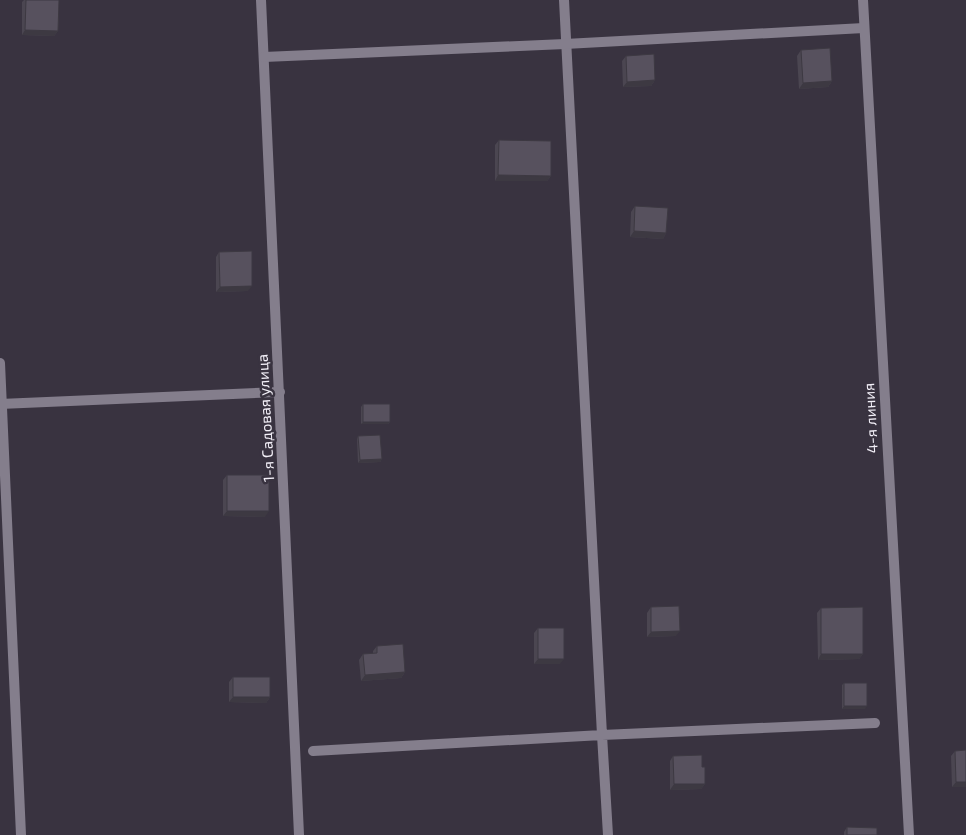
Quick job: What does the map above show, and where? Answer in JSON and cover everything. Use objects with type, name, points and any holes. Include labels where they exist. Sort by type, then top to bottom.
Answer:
[{"type":"street","name":"1-я Садовая улица","points":[[261,0],[299,835]]},
{"type":"street","points":[[564,0],[608,835]]},
{"type":"street","name":"4-я линия","points":[[863,0],[909,835]]},
{"type":"street","points":[[264,57],[565,44],[864,28]]},
{"type":"street","points":[[0,362],[21,835]]},
{"type":"street","points":[[1,404],[280,392]]},
{"type":"street","points":[[313,751],[602,735],[875,723]]},
{"type":"building","points":[[26,0],[59,0],[58,31],[25,30]]},
{"type":"building","points":[[830,48],[832,81],[803,83],[801,50]]},
{"type":"building","points":[[654,54],[655,80],[627,82],[626,56]]},
{"type":"building","points":[[499,140],[551,141],[551,176],[498,175]]},
{"type":"building","points":[[635,206],[668,208],[666,233],[634,231]]},
{"type":"building","points":[[252,251],[252,286],[220,287],[219,252]]},
{"type":"building","points":[[363,404],[390,404],[390,422],[363,422]]},
{"type":"building","points":[[380,435],[382,459],[360,460],[358,436]]},
{"type":"building","points":[[227,475],[269,475],[269,511],[227,511]]},
{"type":"building","points":[[679,606],[680,631],[651,632],[651,607]]},
{"type":"building","points":[[863,607],[863,654],[821,654],[821,608]]},
{"type":"building","points":[[538,628],[564,628],[564,659],[538,659]]},
{"type":"building","points":[[403,644],[405,672],[365,675],[363,654],[377,653],[377,646]]},
{"type":"building","points":[[233,677],[270,677],[270,697],[233,697]]},
{"type":"building","points":[[844,683],[867,683],[867,706],[844,706]]},
{"type":"building","points":[[966,750],[966,782],[956,782],[955,751]]},
{"type":"building","points":[[702,755],[702,767],[705,767],[705,784],[674,784],[673,756]]},
{"type":"building","points":[[847,827],[877,828],[877,835],[847,835]]}]
